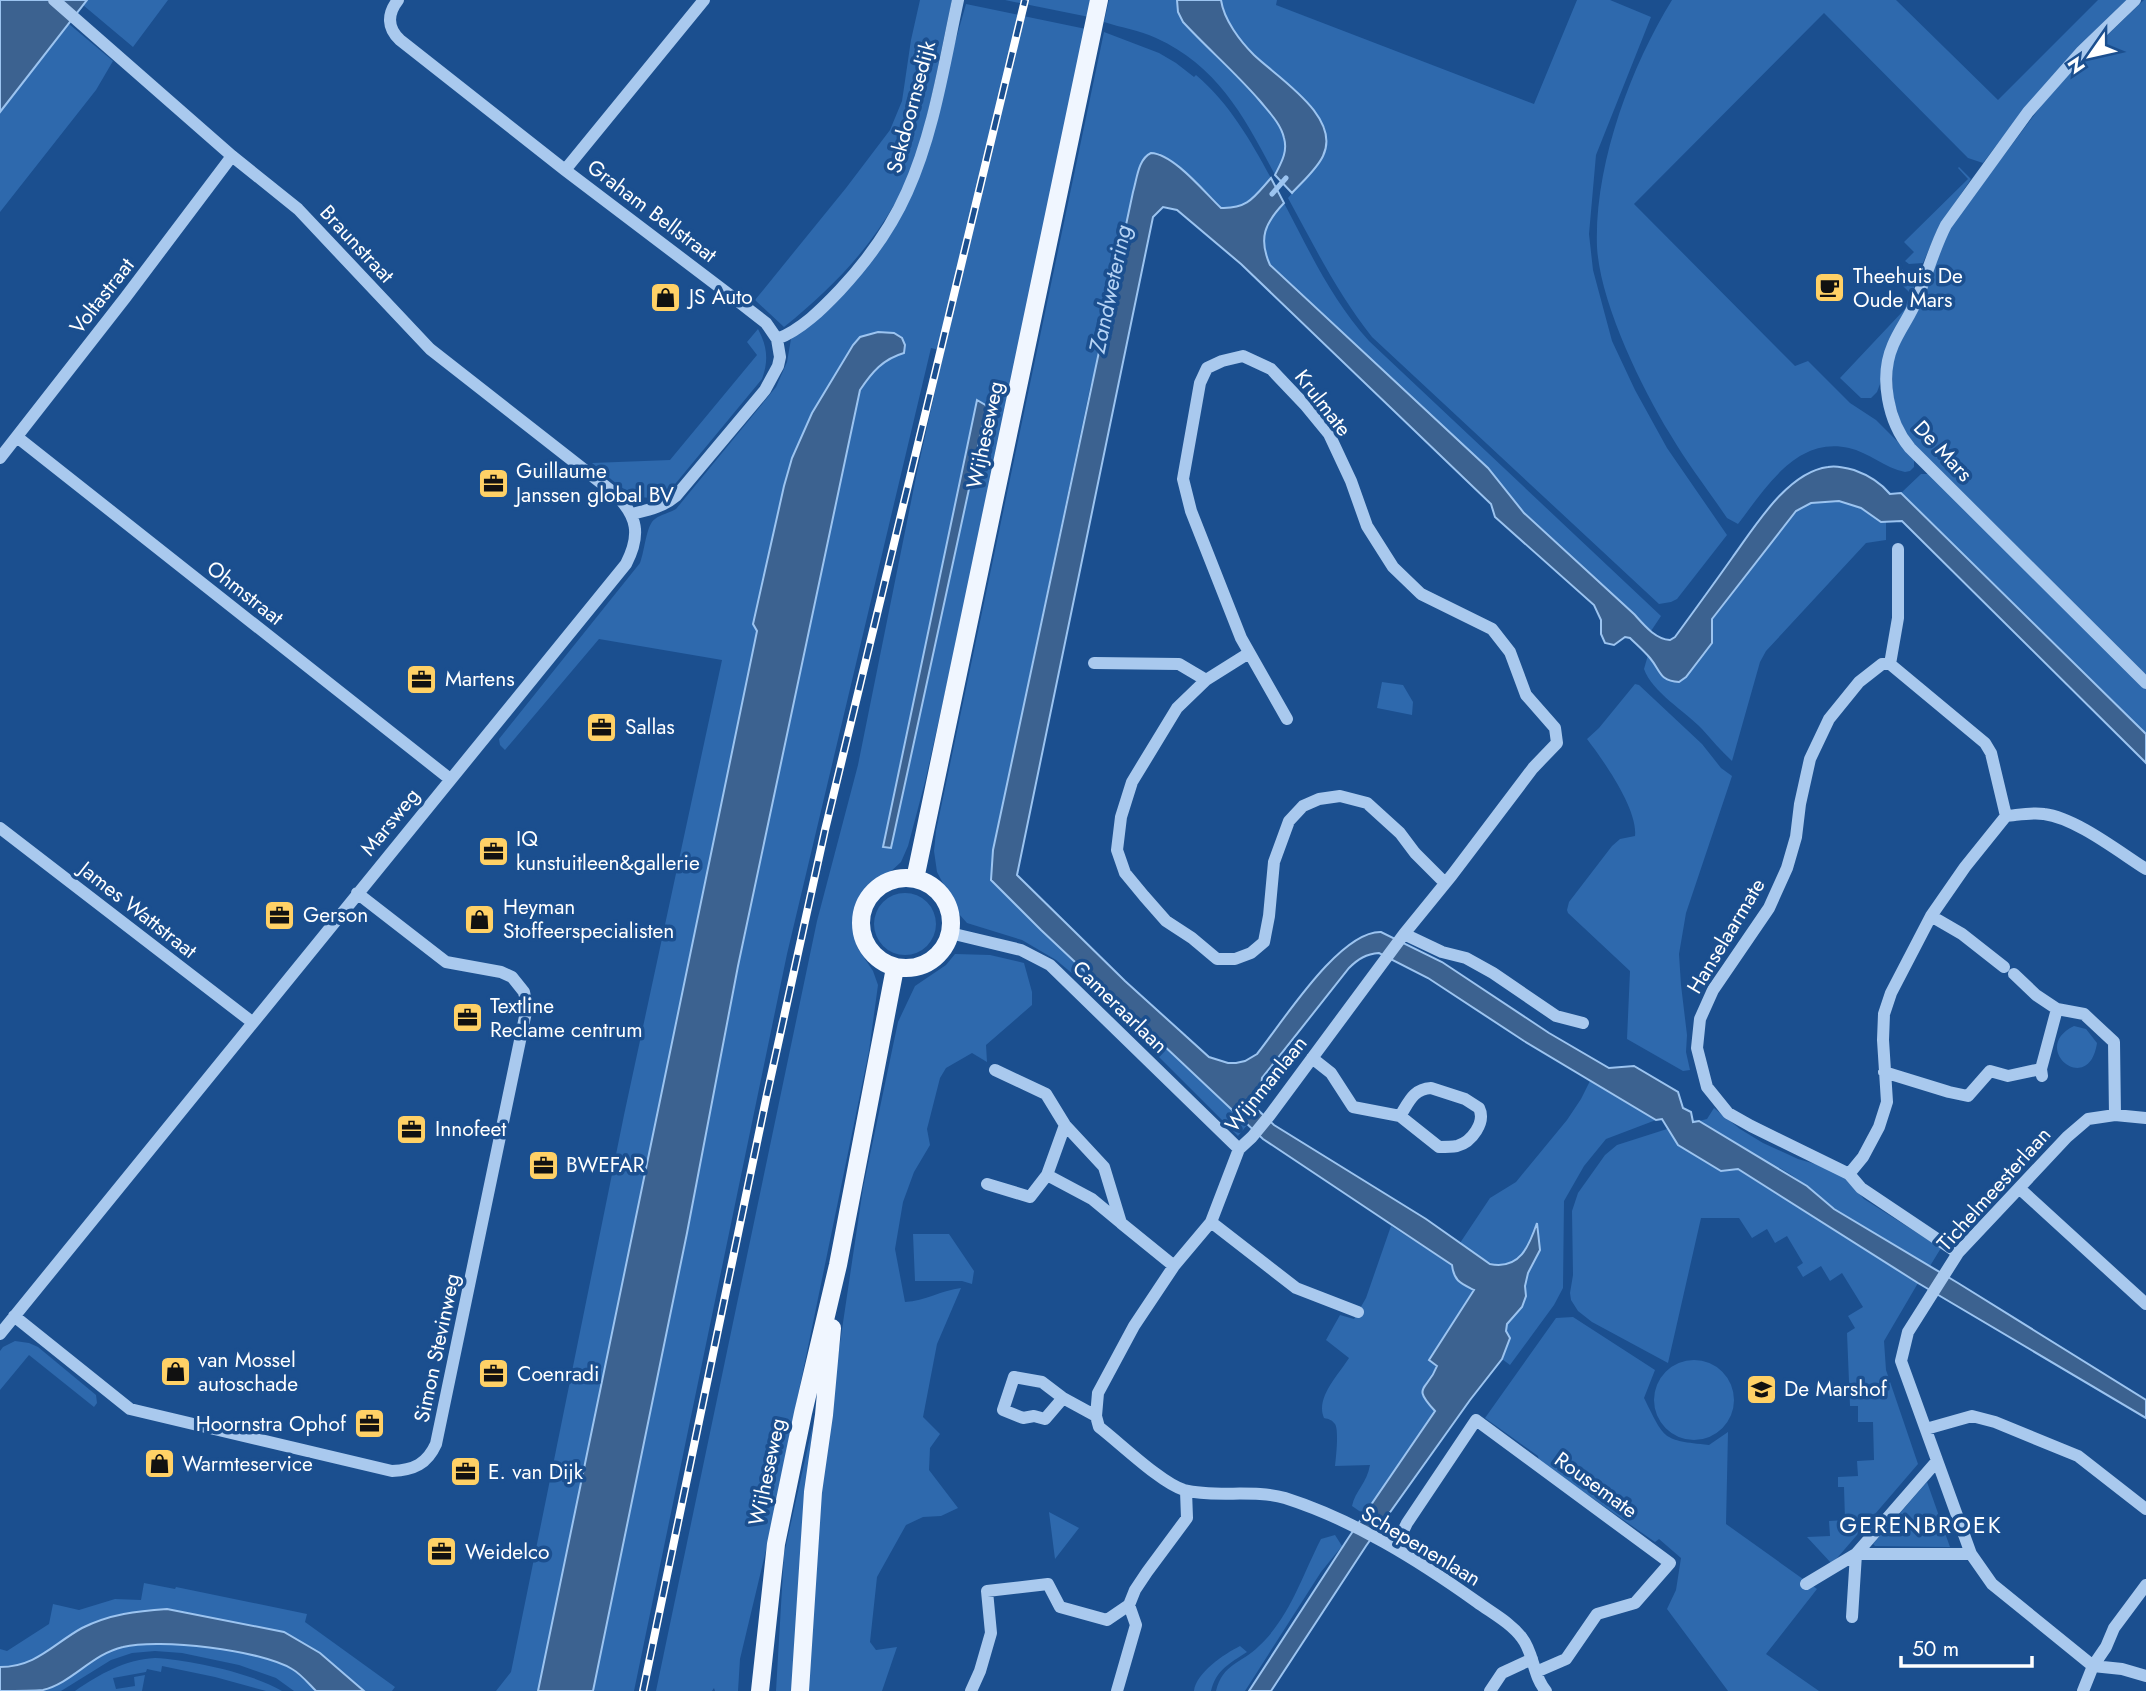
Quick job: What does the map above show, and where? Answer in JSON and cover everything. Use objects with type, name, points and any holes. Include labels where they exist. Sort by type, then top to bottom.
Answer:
[{"type":"main road","name":"Wijheseweg","points":[[915,879],[1099,0]]},
{"type":"main road","points":[[899,878],[915,879],[931,886],[944,899],[950,915],[950,933],[940,952],[923,965],[909,969],[895,968],[869,951],[862,937],[860,921],[863,906],[872,892],[884,883],[899,878]]},
{"type":"main road","name":"Wijheseweg","points":[[760,1691],[776,1544],[838,1265],[895,968]]},
{"type":"main road","name":"Wijheseweg","points":[[800,1691],[813,1492],[824,1415],[838,1265]]},
{"type":"street","name":"Braunstraat","points":[[54,0],[232,156],[298,209],[430,349],[614,493],[632,514]]},
{"type":"street","name":"Graham Bellstraat","points":[[398,0],[389,18],[395,36],[766,323],[777,339]]},
{"type":"street","name":"Graham Bellstraat","points":[[565,170],[704,0]]},
{"type":"street","name":"Sekdoornsedijk","points":[[777,339],[794,331],[832,298],[865,260],[893,220],[912,180],[925,141],[958,0]]},
{"type":"street","name":"De Mars","points":[[2135,0],[2082,51],[2028,112],[1946,225],[1911,314],[1893,344],[1887,370],[1893,422],[1904,441],[2146,682]]},
{"type":"street","name":"Voltastraat","points":[[0,458],[232,156]]},
{"type":"street","points":[[632,514],[656,508],[676,496],[765,390],[778,366],[780,357],[777,339]]},
{"type":"street","name":"Krulmate","points":[[1287,719],[1241,638],[1191,511],[1183,479],[1200,383],[1207,368],[1222,360],[1243,356],[1271,369],[1329,434],[1351,481],[1367,526],[1393,568],[1422,594],[1492,629],[1510,652],[1526,695],[1555,728],[1557,743]]},
{"type":"street","name":"Ohmstraat","points":[[17,437],[450,779]]},
{"type":"street","name":"Marsweg","points":[[0,1334],[626,564],[636,536],[632,514]]},
{"type":"street","points":[[1898,549],[1898,618],[1890,663],[1985,743],[1991,754],[2006,816]]},
{"type":"street","points":[[1248,653],[1206,680],[1177,708],[1132,782],[1121,817],[1117,850],[1125,873],[1166,921],[1217,959],[1235,960],[1251,953],[1264,942],[1274,862],[1289,821],[1303,806],[1319,799],[1340,796],[1367,803],[1400,833],[1415,853],[1445,883]]},
{"type":"street","points":[[1094,663],[1179,664],[1206,680]]},
{"type":"street","name":"Hanselaarmate","points":[[1890,663],[1882,664],[1859,682],[1829,719],[1811,759],[1800,804],[1796,837],[1779,889],[1713,990],[1700,1019],[1697,1048],[1707,1087],[1728,1113],[1849,1174],[1861,1188],[1958,1253]]},
{"type":"street","name":"Wijnmanlaan","points":[[1174,1266],[1211,1222],[1239,1149],[1270,1115],[1532,768],[1557,743]]},
{"type":"street","points":[[1849,1174],[1863,1157],[1879,1127],[1887,1102],[1884,1014],[1891,993],[1931,916],[1965,867],[2006,816],[2042,813],[2058,817],[2146,869]]},
{"type":"street","name":"James Wattstraat","points":[[0,828],[252,1022]]},
{"type":"street","name":"Simon Stevinweg","points":[[13,1317],[130,1409],[392,1471],[407,1471],[426,1460],[436,1444],[527,1007],[519,984],[512,977],[501,972],[446,962],[357,893]]},
{"type":"street","points":[[1931,916],[1962,934],[2057,1009],[2084,1014],[2114,1042],[2115,1115]]},
{"type":"street","name":"Cameraarlaan","points":[[950,933],[1021,950],[1050,965],[1239,1149]]},
{"type":"street","points":[[1403,936],[1442,952],[1466,958],[1556,1016],[1583,1023]]},
{"type":"street","points":[[1884,1072],[1968,1096],[1990,1071],[2008,1076],[2041,1073],[2057,1009]]},
{"type":"street","points":[[1312,1058],[1331,1073],[1353,1107],[1400,1116],[1439,1147],[1460,1145],[1469,1140],[1478,1128],[1481,1113],[1474,1103],[1431,1088],[1414,1094],[1400,1116]]},
{"type":"street","points":[[995,1070],[1046,1094],[1065,1125],[1104,1167],[1121,1223]]},
{"type":"street","name":"Tichelmeesterlaan","points":[[2093,1666],[1992,1584],[1971,1554],[1901,1361],[1908,1332],[1958,1253],[2067,1137],[2088,1119],[2115,1115],[2146,1118]]},
{"type":"street","points":[[987,1184],[1030,1197],[1047,1175],[1065,1125]]},
{"type":"street","points":[[1047,1175],[1092,1199],[1174,1266],[1134,1326],[1098,1394],[1096,1416]]},
{"type":"street","points":[[2019,1188],[2146,1304]]},
{"type":"street","points":[[1211,1222],[1296,1288],[1358,1312]]},
{"type":"street","name":"Schepenenlaan","points":[[1063,1398],[1045,1419],[1034,1416],[1023,1418],[1003,1410],[1014,1377],[1042,1382],[1063,1398],[1096,1416],[1099,1426],[1170,1484],[1186,1490],[1282,1497],[1344,1522],[1389,1545],[1509,1625],[1524,1639],[1546,1691]]},
{"type":"street","points":[[1926,1429],[1972,1416],[1995,1422],[2078,1456],[2146,1509]]},
{"type":"street","name":"Rousemate","points":[[1389,1545],[1407,1523],[1476,1420],[1670,1563],[1635,1603],[1597,1614],[1566,1659],[1534,1666]]},
{"type":"street","points":[[1806,1584],[1856,1554],[1937,1461]]},
{"type":"street","points":[[971,1691],[991,1633],[987,1591],[1048,1584],[1060,1607],[1107,1620],[1129,1605],[1147,1572],[1187,1518],[1186,1490]]},
{"type":"street","points":[[1856,1554],[1971,1554]]},
{"type":"street","points":[[1852,1617],[1856,1554]]},
{"type":"street","points":[[2083,1691],[2114,1628],[2146,1585]]},
{"type":"street","points":[[1117,1691],[1136,1625],[1129,1605]]},
{"type":"street","points":[[1490,1691],[1502,1673],[1534,1666]]},
{"type":"street","points":[[2093,1666],[2122,1669],[2146,1676]]},
{"type":"shaded area","points":[[0,0],[87,0],[0,112]]},
{"type":"shaded area","points":[[87,0],[168,0],[133,47],[83,5]]},
{"type":"shaded area","points":[[920,0],[952,0],[929,110],[909,173],[897,199],[866,247],[827,289],[784,327],[755,300],[890,130],[902,101]]},
{"type":"shaded area","points":[[1005,0],[1093,0],[1089,17]]},
{"type":"shaded area","points":[[1109,0],[1177,0],[1178,12],[1183,22],[1251,91],[1280,128],[1285,148],[1275,175],[1241,114],[1213,79],[1197,63],[1156,38],[1104,22]]},
{"type":"shaded area","points":[[1177,0],[1221,0],[1233,30],[1243,43],[1316,113],[1324,127],[1326,141],[1323,156],[1292,193],[1275,175],[1285,148],[1277,123],[1251,91],[1183,22],[1178,12]]},
{"type":"shaded area","points":[[1221,0],[1277,0],[1276,5],[1534,104],[1577,0],[1610,0],[1651,17],[1596,155],[1589,234],[1593,270],[1612,341],[1667,448],[1727,535],[1677,599],[1659,604],[1372,337],[1337,287],[1288,198],[1322,158],[1325,128],[1300,96],[1237,36],[1227,19]]},
{"type":"shaded area","points":[[1672,0],[1896,0],[1998,100],[2098,0],[2127,0],[2051,78],[1983,163],[1968,158],[1824,13],[1634,204],[1795,366],[1808,361],[1850,403],[1876,420],[1914,458],[1914,467],[1905,472],[1849,448],[1830,446],[1813,450],[1784,468],[1738,524],[1727,518],[1690,466],[1647,393],[1614,318],[1600,269],[1597,247],[1598,216],[1608,151],[1642,56]]},
{"type":"shaded area","points":[[2144,0],[2146,675],[1917,450],[1902,427],[1893,397],[1892,364],[1896,349],[1923,301],[1935,260],[1950,227],[2044,102],[2078,63]]},
{"type":"shaded area","points":[[966,4],[1086,29],[975,559],[925,782],[908,846],[901,862],[888,874],[868,885],[856,904],[852,926],[857,947],[873,971],[878,985],[869,1051],[767,1546],[740,1659],[738,1691],[715,1691],[714,1688],[712,1691],[656,1691],[817,921],[858,765],[944,351],[931,348],[787,954],[634,1691],[593,1691],[687,1233],[738,966],[860,390],[875,369],[889,357],[893,333],[871,333],[853,345],[812,413],[792,458],[784,485],[753,624],[757,631],[538,1691],[496,1691],[511,1672],[624,1115],[722,660],[599,639],[505,750],[499,739],[640,563],[652,522],[676,509],[776,387],[787,362],[791,339],[868,261],[923,155]],"holes":[[[977,400],[987,406],[891,847],[884,847]]]},
{"type":"shaded area","points":[[69,24],[113,61],[96,90],[0,212],[0,112]]},
{"type":"shaded area","points":[[1104,32],[1159,53],[1194,77],[1196,75],[1229,110],[1271,178],[1244,204],[1221,208],[1175,163],[1159,153],[1090,388],[993,850],[991,879],[1041,930],[1248,1124],[1238,1136],[1091,989],[1056,960],[1022,940],[967,923],[959,914],[937,872],[934,851],[936,831]]},
{"type":"shaded area","points":[[1151,153],[1160,155],[1179,167],[1221,208],[1244,204],[1271,178],[1284,203],[1265,231],[1264,247],[1270,265],[1488,468],[1524,513],[1655,634],[1670,640],[1675,637],[1761,517],[1785,490],[1813,471],[1831,466],[1851,469],[1874,480],[1890,494],[1901,493],[2146,734],[2146,763],[1902,521],[1881,522],[1861,508],[1839,501],[1811,503],[1796,511],[1712,619],[1712,643],[1686,677],[1679,682],[1668,680],[1630,638],[1625,637],[1614,645],[1605,643],[1601,634],[1601,620],[1594,605],[1495,517],[1491,504],[1241,264],[1177,210],[1163,207],[1153,217],[1017,875],[1125,981],[1209,1057],[1228,1063],[1245,1061],[1257,1054],[1330,962],[1347,946],[1365,936],[1381,932],[1442,962],[1549,1033],[1609,1068],[1634,1066],[1678,1092],[1683,1108],[1691,1112],[1693,1122],[1699,1121],[1807,1186],[1834,1209],[2146,1400],[2146,1418],[1918,1283],[1738,1169],[1721,1171],[1678,1145],[1662,1119],[1656,1120],[1524,1041],[1428,978],[1379,953],[1370,954],[1349,968],[1262,1078],[1258,1110],[1274,1125],[1426,1219],[1490,1264],[1500,1265],[1516,1260],[1527,1248],[1537,1223],[1540,1250],[1528,1273],[1522,1307],[1507,1324],[1506,1331],[1510,1338],[1502,1359],[1366,1546],[1271,1691],[1249,1691],[1435,1411],[1422,1392],[1437,1366],[1429,1360],[1474,1290],[1458,1281],[1452,1265],[1263,1139],[991,880],[993,850],[1133,192],[1143,160]]},
{"type":"shaded area","points":[[1959,167],[1971,179],[1938,228],[1923,263],[1909,264],[1905,261],[1914,252],[1904,242],[1968,179]]},
{"type":"shaded area","points":[[1284,203],[1332,292],[1369,341],[1661,616],[1651,631],[1524,513],[1488,468],[1270,265],[1264,247],[1265,231]]},
{"type":"shaded area","points":[[1900,267],[1913,280],[1915,292],[1877,392],[1871,398],[1861,398],[1840,378],[1905,309],[1910,293],[1892,275]]},
{"type":"shaded area","points":[[758,329],[766,353],[762,379],[671,489],[660,496],[639,496],[620,486],[592,463],[670,460],[757,355],[747,342]]},
{"type":"shaded area","points":[[878,332],[894,333],[902,338],[904,353],[879,367],[860,390],[738,966],[687,1233],[593,1691],[538,1691],[757,631],[753,624],[784,486],[792,458],[812,413],[853,345],[860,337]]},
{"type":"shaded area","points":[[977,400],[987,406],[891,848],[883,847]]},
{"type":"shaded area","points":[[1921,474],[1929,474],[2146,689],[2146,734],[1901,493]]},
{"type":"shaded area","points":[[1825,501],[1852,504],[1886,522],[1886,540],[1866,543],[1766,651],[1760,662],[1732,761],[1702,729],[1654,686],[1644,669],[1648,655],[1661,675],[1712,626],[1712,619],[1796,511],[1811,503]]},
{"type":"shaded area","points":[[1382,682],[1403,685],[1413,702],[1412,715],[1377,708]]},
{"type":"shaded area","points":[[1635,684],[1702,744],[1721,768],[1732,776],[1686,913],[1679,954],[1687,1035],[1686,1052],[1690,1070],[1683,1071],[1627,1039],[1630,971],[1567,910],[1569,902],[1612,846],[1620,839],[1635,836],[1631,812],[1625,799],[1587,739]]},
{"type":"shaded area","points":[[905,893],[917,895],[927,902],[934,912],[934,936],[927,946],[917,953],[905,955],[893,953],[883,946],[876,936],[874,924],[876,912],[883,902],[893,895]]},
{"type":"shaded area","points":[[955,954],[990,955],[1024,963],[1032,992],[1032,1005],[986,1045],[987,1062],[972,1053],[946,1068],[940,1078],[927,1129],[930,1145],[914,1172],[903,1202],[895,1249],[905,1302],[961,1288],[937,1344],[923,1417],[940,1434],[930,1448],[929,1470],[958,1508],[941,1516],[923,1517],[906,1525],[877,1577],[870,1642],[876,1650],[897,1647],[882,1691],[806,1691],[815,1529],[863,1188],[898,1022],[915,986],[946,965]]},
{"type":"shaded area","points":[[2074,1026],[2086,1029],[2097,1043],[2092,1059],[2084,1067],[2074,1068],[2059,1056],[2057,1046],[2061,1035]]},
{"type":"shaded area","points":[[1590,1081],[1656,1120],[1606,1139],[1584,1166],[1564,1201],[1563,1288],[1554,1305],[1510,1365],[1502,1359],[1510,1339],[1506,1331],[1507,1324],[1522,1307],[1526,1296],[1528,1273],[1540,1250],[1537,1226],[1528,1247],[1517,1259],[1501,1265],[1484,1260],[1460,1243],[1490,1198],[1516,1182],[1567,1120]]},
{"type":"shaded area","points":[[1714,1108],[1763,1143],[1842,1175],[1864,1199],[1941,1248],[1930,1266],[1834,1209],[1790,1174],[1699,1121],[1707,1119]]},
{"type":"shaded area","points":[[1667,1129],[1678,1145],[1721,1171],[1737,1169],[1918,1283],[1884,1341],[1886,1370],[1918,1464],[1832,1564],[1807,1537],[1830,1536],[1829,1521],[1845,1520],[1844,1487],[1838,1487],[1838,1477],[1858,1476],[1857,1461],[1874,1460],[1873,1422],[1858,1422],[1858,1406],[1850,1406],[1847,1333],[1855,1328],[1848,1316],[1863,1307],[1842,1273],[1830,1281],[1821,1266],[1803,1277],[1797,1267],[1803,1263],[1787,1236],[1775,1243],[1767,1229],[1752,1238],[1739,1218],[1701,1218],[1668,1363],[1592,1322],[1578,1311],[1571,1300],[1572,1211],[1578,1193],[1605,1155],[1617,1145]]},
{"type":"shaded area","points":[[1391,1226],[1452,1265],[1474,1290],[1430,1360],[1437,1366],[1422,1389],[1435,1411],[1365,1515],[1352,1506],[1370,1465],[1335,1466],[1336,1427],[1332,1421],[1324,1418],[1322,1410],[1329,1386],[1349,1358],[1326,1340],[1340,1315],[1354,1319],[1366,1298]]},
{"type":"shaded area","points":[[913,1234],[949,1234],[974,1271],[972,1284],[962,1281],[915,1281]]},
{"type":"shaded area","points":[[1573,1317],[1655,1370],[1644,1398],[1656,1422],[1667,1435],[1673,1439],[1709,1445],[1728,1432],[1726,1524],[1817,1589],[1766,1654],[1819,1691],[1728,1691],[1667,1609],[1676,1590],[1681,1558],[1659,1539],[1655,1542],[1539,1461],[1538,1456],[1485,1418],[1556,1318]]},
{"type":"shaded area","points":[[15,1341],[38,1347],[96,1395],[97,1403],[94,1407],[29,1355],[0,1390],[0,1351]]},
{"type":"shaded area","points":[[1694,1360],[1709,1363],[1722,1372],[1731,1385],[1734,1400],[1731,1415],[1722,1428],[1709,1437],[1694,1440],[1679,1437],[1666,1428],[1657,1415],[1654,1400],[1657,1385],[1666,1372],[1679,1363]]},
{"type":"shaded area","points":[[813,1424],[802,1528],[793,1691],[776,1691],[784,1554]]},
{"type":"shaded area","points":[[1927,1482],[1950,1547],[1875,1546],[1873,1544]]},
{"type":"shaded area","points":[[1049,1512],[1079,1528],[1055,1559]]},
{"type":"shaded area","points":[[1335,1535],[1342,1546],[1321,1572],[1245,1691],[1216,1691],[1228,1669],[1270,1635],[1294,1596],[1321,1539]]},
{"type":"shaded area","points":[[144,1583],[307,1614],[305,1622],[395,1687],[392,1691],[364,1691],[320,1653],[284,1632],[167,1609],[125,1613],[102,1619],[80,1629],[21,1666],[0,1667],[0,1649],[7,1651],[49,1624],[53,1604],[79,1610],[115,1599],[141,1600]]},
{"type":"shaded area","points":[[167,1609],[284,1632],[320,1653],[364,1691],[316,1691],[295,1671],[258,1656],[209,1647],[160,1644],[123,1647],[112,1651],[43,1690],[0,1691],[0,1667],[34,1659],[82,1628],[103,1619],[134,1612]]},
{"type":"shaded area","points":[[151,1642],[223,1649],[261,1656],[292,1668],[316,1691],[294,1691],[276,1678],[239,1665],[182,1653],[155,1651],[132,1653],[111,1660],[61,1691],[42,1691],[98,1656]]},
{"type":"shaded area","points":[[1240,1646],[1247,1652],[1220,1672],[1211,1691],[1194,1691],[1205,1671]]},
{"type":"shaded area","points":[[155,1658],[220,1668],[282,1691],[266,1691],[162,1666],[161,1672],[147,1669],[146,1672],[113,1678],[116,1689],[135,1686],[134,1677],[145,1675],[142,1691],[75,1691],[113,1669]]},
{"type":"waterway","name":"Zandwetering","points":[[1272,194],[1286,178]]},
{"type":"railway","points":[[643,1691],[825,830],[1025,0]]},
{"type":"place","name":"Theehuis De Oude Mars","points":[[1830,288]]},
{"type":"place","name":"JS Auto","points":[[666,297]]},
{"type":"place","name":"Guillaume Janssen global BV","points":[[493,483]]},
{"type":"place","name":"Martens","points":[[422,679]]},
{"type":"place","name":"Sallas","points":[[602,727]]},
{"type":"place","name":"IQ kunstuitleen&gallerie","points":[[493,851]]},
{"type":"place","name":"Gerson","points":[[280,915]]},
{"type":"place","name":"Heyman Stoffeerspecialisten","points":[[480,919]]},
{"type":"place","name":"Textline Reclame centrum","points":[[467,1018]]},
{"type":"place","name":"Innofeet","points":[[412,1129]]},
{"type":"place","name":"BWEFAR","points":[[543,1165]]},
{"type":"place","name":"van Mossel autoschade","points":[[175,1372]]},
{"type":"place","name":"Coenradi","points":[[494,1374]]},
{"type":"place","name":"De Marshof","points":[[1761,1389]]},
{"type":"place","name":"Hoornstra Ophof","points":[[369,1424]]},
{"type":"place","name":"Warmteservice","points":[[159,1464]]},
{"type":"place","name":"E. van Dijk","points":[[465,1472]]},
{"type":"place","name":"Weidelco","points":[[442,1552]]},
{"type":"district","name":"GERENBROEK","points":[[1921,1525]]}]
